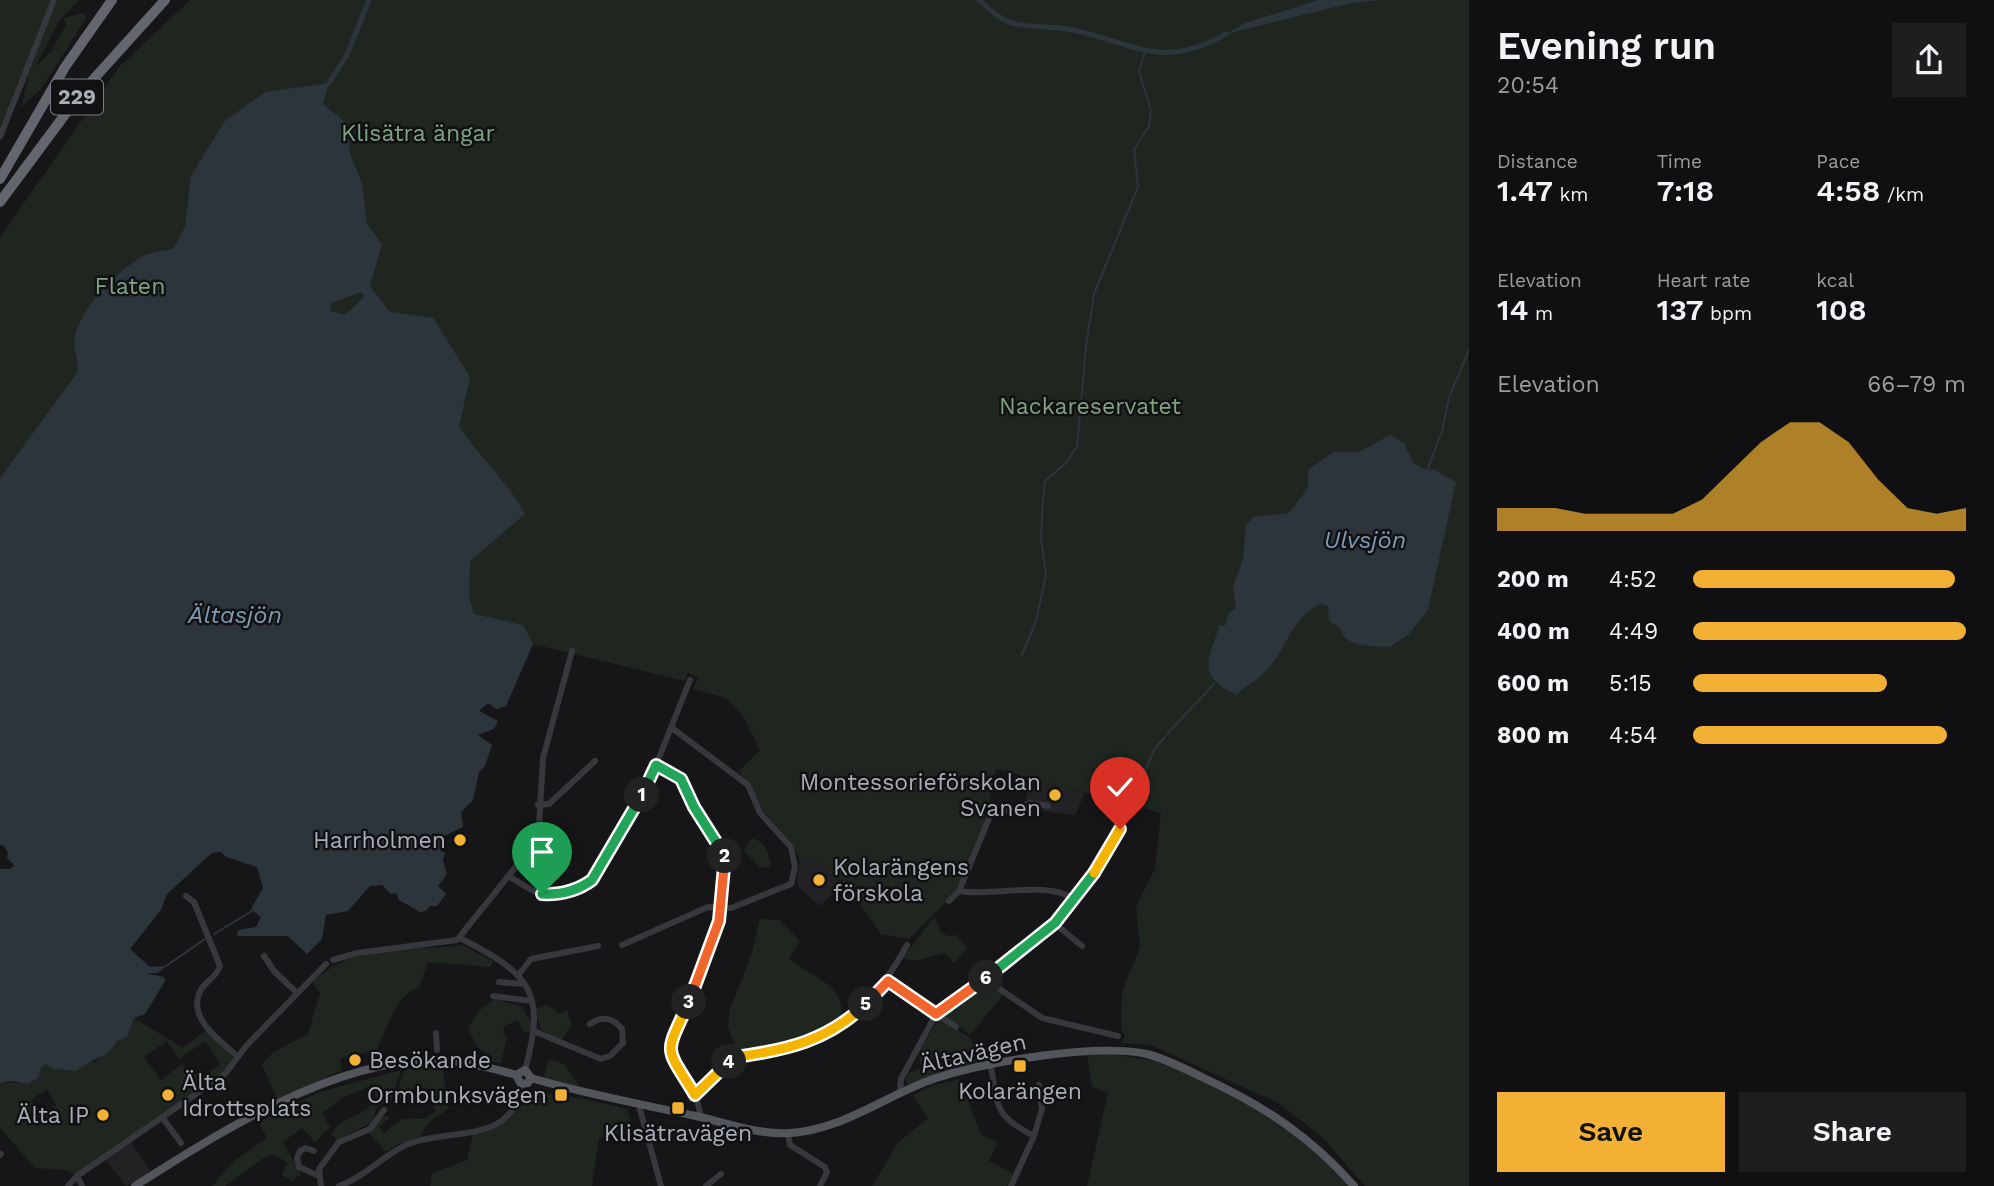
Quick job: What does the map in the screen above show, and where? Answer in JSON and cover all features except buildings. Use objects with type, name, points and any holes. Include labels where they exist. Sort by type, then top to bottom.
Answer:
[{"type":"highway","name":"229","points":[[0,179],[71,57],[112,0]]},
{"type":"highway","name":"229","points":[[0,202],[67,109],[165,0]]},
{"type":"main road","name":"Ältavägen","points":[[531,1079],[639,1106],[750,1129],[789,1133],[834,1123],[932,1079],[991,1066],[1078,1052],[1111,1051],[1154,1056],[1252,1100],[1277,1115],[1314,1143],[1354,1186]]},
{"type":"main road","points":[[135,1186],[208,1141],[305,1092],[349,1074],[430,1060],[470,1063],[521,1073],[531,1079],[528,1083],[521,1084],[521,1073]]},
{"type":"street","points":[[0,137],[54,0]]},
{"type":"street","points":[[68,1186],[77,1177],[225,1074],[297,993],[329,962],[364,952],[448,944],[460,937],[534,844],[543,758],[572,651]]},
{"type":"street","points":[[508,876],[542,894],[556,895],[581,888],[592,880],[614,847],[656,765],[690,680]]},
{"type":"street","points":[[622,945],[708,907],[744,904],[791,884],[795,867],[787,840],[760,813],[748,785],[672,728]]},
{"type":"street","points":[[538,806],[549,804],[595,761]]},
{"type":"street","points":[[656,765],[681,779],[694,807],[725,856],[719,921],[692,995],[670,1044],[670,1058],[701,1105],[700,1117]]},
{"type":"street","points":[[900,1093],[901,1079],[936,1014],[1055,923],[1099,866],[1137,796]]},
{"type":"street","points":[[948,901],[959,891],[990,816],[1030,803],[1048,806]]},
{"type":"street","points":[[959,891],[979,894],[1054,889],[1074,899]]},
{"type":"street","points":[[186,896],[194,902],[220,966],[218,973],[201,990],[198,1005],[200,1017],[204,1025],[238,1057]]},
{"type":"street","points":[[1055,923],[1082,946]]},
{"type":"street","points":[[460,937],[520,973],[531,1001],[536,1032],[521,1073]]},
{"type":"street","points":[[695,1095],[736,1057],[789,1050],[817,1038],[863,1008],[888,981],[907,945]]},
{"type":"street","points":[[520,973],[527,963],[541,956],[597,946]]},
{"type":"street","points":[[264,956],[274,971],[297,993]]},
{"type":"street","points":[[985,979],[1042,1018],[1118,1036]]},
{"type":"street","points":[[888,981],[956,1027]]},
{"type":"street","points":[[499,982],[524,984]]},
{"type":"street","points":[[493,996],[531,1001]]},
{"type":"street","points":[[536,1032],[595,1058],[610,1056],[623,1043],[622,1029],[607,1018],[590,1024]]},
{"type":"street","points":[[436,1033],[437,1050]]},
{"type":"street","points":[[991,1066],[1000,1111],[1007,1122],[1034,1136]]},
{"type":"street","points":[[339,1186],[355,1180],[406,1145],[486,1129],[503,1122],[517,1105],[521,1084]]},
{"type":"street","points":[[1011,1186],[1034,1136],[1042,1109],[1039,1085]]},
{"type":"street","points":[[639,1106],[661,1186]]},
{"type":"street","points":[[317,1175],[339,1142],[370,1129],[384,1110]]},
{"type":"street","points":[[162,1118],[181,1143]]},
{"type":"street","points":[[789,1133],[790,1146],[825,1167],[827,1172],[820,1186]]},
{"type":"street","points":[[314,1150],[306,1148],[300,1151],[297,1158],[299,1167],[317,1175],[321,1186]]},
{"type":"street","points":[[706,1186],[721,1174]]},
{"type":"street","points":[[77,1177],[82,1186]]},
{"type":"shaded area","name":"Montessorieförskolan Svanen","points":[[1029,777],[1085,793],[1075,815],[1029,809],[1026,798]]},
{"type":"shaded area","name":"Kolarängens förskola","points":[[819,859],[844,884],[819,906],[798,886],[797,876],[800,861]]},
{"type":"shaded area","points":[[131,1142],[151,1173],[126,1186],[105,1159]]},
{"type":"green space","points":[[0,0],[79,0],[59,21],[35,67],[51,52],[66,25],[64,18],[83,13],[87,17],[41,89],[21,107],[29,76],[0,135]]},
{"type":"green space","name":"Nackareservatet","points":[[190,0],[1469,0],[1469,1186],[1365,1186],[1321,1136],[1278,1103],[1151,1045],[1121,1043],[1125,1037],[1121,1030],[1122,992],[1140,947],[1136,906],[1155,869],[1161,813],[1143,808],[1148,796],[1135,790],[1128,804],[996,769],[981,833],[963,879],[944,904],[909,939],[881,934],[850,889],[819,859],[800,861],[789,840],[765,813],[748,782],[738,772],[760,750],[742,714],[726,698],[693,689],[698,678],[688,673],[684,681],[533,644],[0,745],[0,237],[119,67]]},
{"type":"green space","points":[[751,838],[765,847],[771,864],[768,867],[761,868],[744,851]]},
{"type":"green space","points":[[934,917],[941,932],[948,936],[957,935],[967,949],[954,963],[945,953],[915,961],[903,958]]},
{"type":"green space","points":[[760,919],[779,920],[800,941],[789,958],[832,988],[838,996],[842,1017],[797,1044],[738,1054],[728,1027],[730,1009],[751,956]]},
{"type":"green space","points":[[462,945],[493,961],[490,967],[428,962],[419,988],[411,991],[398,1004],[377,1050],[340,1058],[342,1070],[278,1100],[262,1065],[272,1053],[308,1034],[320,993],[312,982],[329,969],[364,955],[402,949]]},
{"type":"green space","points":[[984,982],[1003,995],[970,1035],[943,1014]]},
{"type":"green space","points":[[495,999],[523,1007],[528,1019],[533,1020],[532,1033],[524,1031],[518,1020],[504,1026],[503,1034],[507,1036],[501,1063],[492,1062],[492,1057],[477,1047],[468,1028],[480,1010]]},
{"type":"green space","points":[[547,1005],[561,1014],[567,1010],[572,1025],[561,1040],[541,1030],[535,1009]]},
{"type":"green space","name":"Älta Idrottsplats","points":[[134,1018],[183,1048],[205,1031],[236,1060],[228,1070],[77,1176],[66,1170],[35,1168],[0,1128],[0,1083],[19,1083],[45,1064],[96,1062],[117,1041],[127,1037]],"holes":[[[167,1041],[179,1059],[205,1041],[221,1064],[199,1079],[194,1072],[189,1075],[182,1064],[161,1080],[144,1057]],[[47,1089],[56,1105],[42,1119],[31,1100]]]},
{"type":"green space","points":[[939,1019],[969,1037],[981,1055],[977,1065],[910,1086],[905,1080],[908,1073],[922,1068],[918,1052]]},
{"type":"green space","points":[[1087,1054],[1118,1055],[1160,1062],[1225,1090],[1312,1143],[1351,1186],[1087,1186],[1108,1093],[1092,1087]]},
{"type":"green space","points":[[549,1059],[564,1064],[581,1089],[543,1080]]},
{"type":"green space","points":[[442,1066],[449,1108],[428,1123],[420,1137],[396,1145],[386,1152],[368,1132],[385,1116],[389,1116],[389,1119],[379,1126],[384,1133],[402,1119],[426,1118],[436,1111],[432,1104],[437,1099],[429,1087],[422,1091],[417,1086],[392,1106],[405,1069]]},
{"type":"green space","points":[[401,1070],[390,1103],[377,1105],[373,1122],[337,1140],[331,1134],[342,1122],[361,1113],[371,1104],[376,1098],[373,1085],[342,1098],[322,1113],[330,1127],[315,1142],[302,1128],[283,1142],[301,1174],[292,1181],[282,1175],[287,1163],[276,1155],[268,1155],[225,1186],[212,1186],[234,1161],[267,1138],[258,1122],[320,1092]]},
{"type":"green space","points":[[960,1079],[981,1135],[998,1142],[989,1161],[1013,1174],[1007,1186],[872,1186],[898,1143],[928,1118],[913,1095],[933,1085]]},
{"type":"green space","points":[[525,1091],[580,1098],[627,1109],[633,1129],[599,1138],[592,1186],[430,1186],[432,1173],[467,1160],[473,1134],[499,1126],[512,1116]]},
{"type":"water","points":[[1319,0],[1380,0],[1351,3],[1226,34],[1245,23]]},
{"type":"water","name":"Ältasjön","points":[[329,83],[323,104],[348,124],[350,154],[362,183],[367,224],[382,244],[370,286],[390,312],[433,318],[470,377],[459,426],[525,514],[470,561],[469,597],[474,614],[523,625],[533,644],[506,706],[496,709],[488,703],[479,711],[498,721],[494,729],[478,735],[492,745],[485,766],[479,772],[473,800],[461,812],[463,827],[442,837],[439,843],[443,846],[441,851],[445,853],[443,860],[447,874],[438,886],[446,894],[437,906],[430,906],[426,911],[420,912],[399,900],[396,893],[391,894],[382,885],[370,886],[348,911],[326,915],[322,939],[307,954],[288,936],[237,936],[238,930],[256,927],[261,917],[251,909],[263,888],[257,867],[226,857],[221,852],[212,853],[167,894],[161,910],[130,949],[150,967],[166,966],[158,973],[145,973],[164,977],[165,981],[145,1014],[134,1018],[127,1037],[117,1041],[109,1052],[77,1071],[55,1069],[45,1064],[40,1069],[39,1077],[28,1084],[12,1081],[0,1083],[0,869],[11,869],[14,865],[7,858],[8,853],[4,846],[0,845],[0,478],[77,373],[75,336],[93,301],[111,281],[141,257],[173,249],[185,227],[191,176],[225,121],[265,92]],"holes":[[[361,292],[365,296],[345,315],[330,311],[331,303]]]},
{"type":"water","name":"Ulvsjön","points":[[1390,435],[1404,443],[1413,463],[1427,470],[1433,469],[1456,482],[1428,610],[1408,635],[1389,647],[1353,643],[1343,635],[1340,628],[1329,621],[1328,606],[1321,604],[1303,616],[1263,674],[1236,695],[1224,688],[1210,674],[1209,658],[1220,625],[1225,626],[1228,614],[1236,608],[1233,587],[1243,559],[1246,525],[1253,517],[1289,513],[1308,488],[1308,470],[1333,452],[1359,452]]},
{"type":"waterway","points":[[329,83],[347,55],[369,0]]},
{"type":"waterway","points":[[979,0],[997,16],[1009,22],[1070,29],[1152,51],[1185,50],[1204,45],[1226,34]]},
{"type":"waterway","points":[[1145,51],[1139,71],[1150,108]]},
{"type":"waterway","points":[[1142,137],[1149,126],[1151,111]]},
{"type":"waterway","points":[[1044,490],[1045,481],[1065,464],[1077,447],[1086,346],[1094,294],[1138,187],[1134,150],[1140,140]]},
{"type":"waterway","points":[[1450,395],[1469,350]]},
{"type":"waterway","points":[[1427,471],[1442,431],[1449,398]]},
{"type":"waterway","points":[[1022,655],[1036,621],[1046,575],[1041,539],[1043,498]]},
{"type":"waterway","points":[[1167,734],[1214,684]]},
{"type":"waterway","points":[[1138,787],[1155,748],[1165,737]]},
{"type":"waterway","points":[[214,934],[252,911]]},
{"type":"waterway","points":[[166,966],[205,939]]},
{"type":"place","name":"Montessorieförskolan Svanen","points":[[1055,795]]},
{"type":"place","name":"Harrholmen","points":[[460,840]]},
{"type":"place","name":"Kolarängens förskola","points":[[819,880]]},
{"type":"place","name":"Besökande","points":[[355,1060]]},
{"type":"place","name":"Kolarängen","points":[[1020,1066]]},
{"type":"place","name":"Älta Idrottsplats","points":[[168,1095]]},
{"type":"place","name":"Ormbunksvägen","points":[[561,1095]]},
{"type":"place","name":"Klisätravägen","points":[[678,1108]]},
{"type":"place","name":"Älta IP","points":[[103,1115]]},
{"type":"route","points":[[542,894],[556,895],[581,888],[592,880],[631,818],[656,765],[675,773],[681,779],[694,807],[725,856],[719,921],[692,995],[670,1044],[670,1058],[695,1095],[724,1065],[736,1057],[789,1050],[817,1038],[863,1008],[888,981],[936,1014],[1055,923],[1087,884],[1120,829]]},
{"type":"park label","name":"Klisätra ängar","points":[[418,133]]},
{"type":"park label","name":"Flaten","points":[[130,286]]}]
